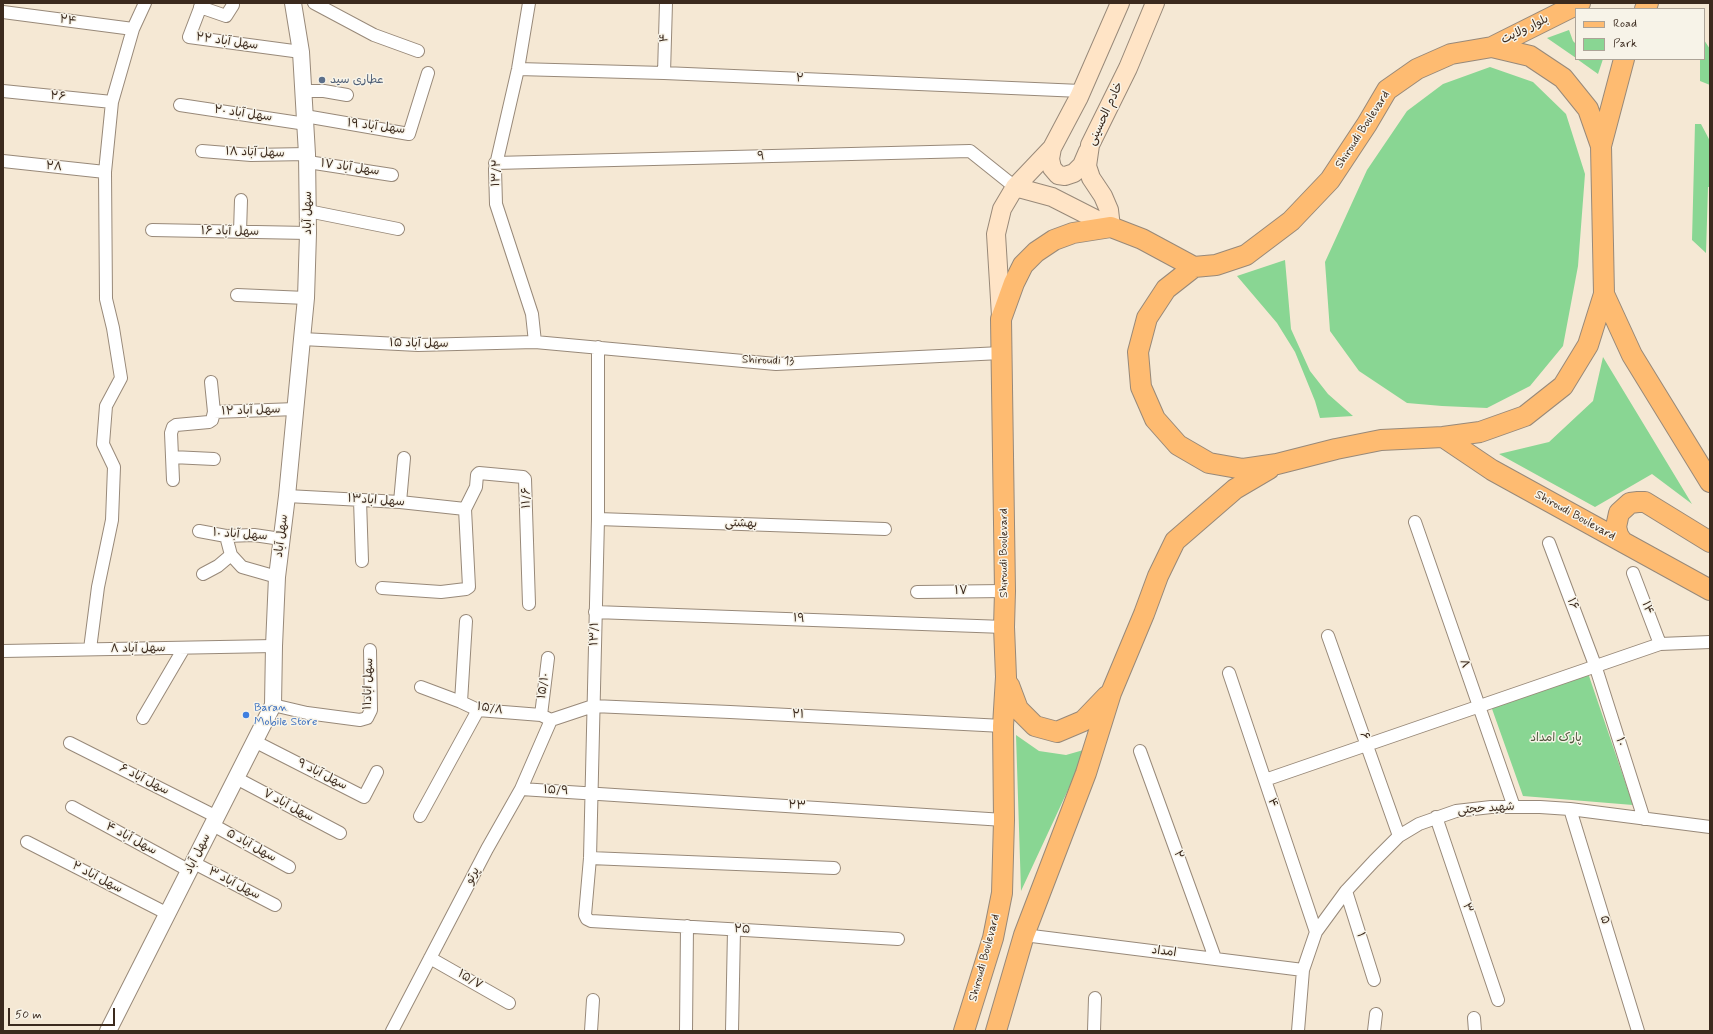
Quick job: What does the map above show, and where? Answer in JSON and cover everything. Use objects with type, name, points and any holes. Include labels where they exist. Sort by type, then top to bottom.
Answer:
[{"type":"main road","points":[[1002,319],[996,234],[1002,209],[1015,187],[1052,148],[1081,91],[1120,3]]},
{"type":"main road","name":"خادم الحسینی","points":[[1111,226],[1109,210],[1103,196],[1091,178],[1087,166],[1090,145],[1128,68],[1155,3]]},
{"type":"main road","name":"بلوار ولایت","points":[[1492,46],[1577,6]]},
{"type":"main road","name":"Shiroudi Boulevard","points":[[1492,46],[1530,56],[1563,78],[1588,109],[1601,146],[1604,294],[1588,346],[1563,386],[1525,416],[1480,432],[1443,437],[1381,440],[1336,449],[1277,464],[1243,469],[1209,462],[1178,445],[1155,419],[1141,387],[1138,352],[1147,318],[1166,289],[1194,267],[1216,265],[1246,255],[1291,221],[1330,180],[1367,124],[1387,90],[1417,69],[1451,54],[1492,46]]},
{"type":"main road","points":[[1601,146],[1624,60]]},
{"type":"main road","points":[[1052,148],[1050,160],[1052,168],[1058,175],[1066,176],[1074,173],[1082,166],[1090,145]]},
{"type":"main road","points":[[1015,187],[1052,196],[1111,226],[1142,239],[1194,267]]},
{"type":"main road","name":"Shiroudi Boulevard","points":[[964,1031],[993,938],[1002,893],[1004,820],[1002,726],[1006,678],[1004,627],[1005,591],[1001,353],[1002,319],[1014,283],[1023,265],[1036,252],[1054,240],[1073,233],[1111,226]]},
{"type":"main road","name":"Shiroudi Boulevard","points":[[1604,294],[1632,355],[1710,482]]},
{"type":"main road","name":"Shiroudi Boulevard","points":[[1443,437],[1492,470],[1710,590]]},
{"type":"main road","name":"Shiroudi Boulevard","points":[[996,1031],[1024,935],[1086,773],[1111,693],[1158,576],[1176,541],[1235,489],[1277,464]]},
{"type":"main road","points":[[1622,541],[1616,527],[1619,513],[1630,503],[1645,502],[1710,542]]},
{"type":"main road","points":[[1006,678],[1018,710],[1035,726],[1057,732],[1083,721],[1111,693]]},
{"type":"street","points":[[90,650],[98,587],[112,520],[114,467],[103,444],[106,406],[121,378],[113,328],[106,299],[105,172],[112,102],[133,29],[145,3]]},
{"type":"street","name":"سهل آباد","points":[[108,1031],[273,705],[277,577],[296,409],[306,298],[308,233],[304,91],[301,52],[293,3]]},
{"type":"street","points":[[314,3],[374,35],[418,51]]},
{"type":"street","name":"۱۳/۲","points":[[529,3],[518,69],[495,163],[496,204],[532,314],[536,342]]},
{"type":"street","name":"۴","points":[[664,73],[666,3]]},
{"type":"street","points":[[201,5],[226,16],[233,4]]},
{"type":"street","name":"سهل آباد ۲۲","points":[[201,5],[189,37],[301,52]]},
{"type":"street","name":"۲۴","points":[[3,12],[133,29]]},
{"type":"street","name":"۲","points":[[518,69],[664,73],[1081,91]]},
{"type":"street","name":"سهل آباد ۱۹","points":[[305,120],[409,134],[428,72]]},
{"type":"street","name":"۲۶","points":[[3,91],[112,102]]},
{"type":"street","points":[[304,91],[324,91],[347,95]]},
{"type":"street","name":"سهل آباد ۲۰","points":[[180,105],[305,120]]},
{"type":"street","name":"سهل آباد ۱۸","points":[[202,151],[307,158]]},
{"type":"street","name":"۹","points":[[495,163],[970,151],[1015,187]]},
{"type":"street","name":"سهل آباد ۱۷","points":[[307,158],[392,175]]},
{"type":"street","name":"۲۸","points":[[3,161],[105,172]]},
{"type":"street","points":[[240,232],[242,200]]},
{"type":"street","points":[[308,211],[398,229]]},
{"type":"street","name":"سهل آباد ۱۶","points":[[152,230],[308,233]]},
{"type":"street","points":[[237,295],[306,298]]},
{"type":"street","name":"سهل آباد ۱۵","points":[[302,339],[418,346],[536,342]]},
{"type":"street","name":"Shiroudi 13","points":[[536,342],[776,364],[1001,353]]},
{"type":"street","name":"۱۳/۱","points":[[587,920],[585,915],[590,858],[598,519],[598,347]]},
{"type":"street","points":[[211,382],[214,412]]},
{"type":"street","name":"سهل آباد ۱۲","points":[[173,480],[171,433],[173,427],[176,425],[209,422],[212,420],[214,412],[296,409]]},
{"type":"street","points":[[172,456],[214,459]]},
{"type":"street","points":[[400,502],[404,458]]},
{"type":"street","name":"۱۱/۶","points":[[465,509],[476,487],[477,475],[479,472],[523,477],[525,479],[529,604]]},
{"type":"street","name":"سهل اباد۱۳","points":[[287,496],[400,502],[465,509]]},
{"type":"street","points":[[360,500],[362,561]]},
{"type":"street","points":[[382,588],[441,592],[466,589],[470,587],[465,509]]},
{"type":"street","name":"بهشتی","points":[[598,519],[885,529]]},
{"type":"street","name":"۸","points":[[1415,522],[1514,807]]},
{"type":"street","name":"سهل آباد ۱۰","points":[[199,531],[226,536],[254,535],[281,539]]},
{"type":"street","points":[[226,536],[231,555],[242,567],[277,577]]},
{"type":"street","name":"۱۶","points":[[1549,543],[1595,665]]},
{"type":"street","points":[[203,574],[218,566],[231,555]]},
{"type":"street","name":"۱۴","points":[[1633,573],[1660,644]]},
{"type":"street","name":"۱۷","points":[[917,592],[1005,591]]},
{"type":"street","name":"۱۹","points":[[595,612],[1004,627]]},
{"type":"street","name":"۱۵/۸","points":[[466,621],[461,702],[478,710],[546,718]]},
{"type":"street","name":"۶","points":[[1328,636],[1399,836]]},
{"type":"street","points":[[1265,780],[1595,665],[1660,644],[1710,642]]},
{"type":"street","name":"سهل آباد ۸","points":[[3,651],[274,646]]},
{"type":"street","points":[[143,718],[184,648]]},
{"type":"street","name":"سهل اباد۱۱","points":[[273,705],[307,713],[360,720],[367,718],[371,710],[370,650]]},
{"type":"street","name":"۱۵/۱۰","points":[[546,718],[548,658]]},
{"type":"street","name":"۱۰","points":[[1595,665],[1644,819]]},
{"type":"street","name":"۴","points":[[1229,673],[1316,932]]},
{"type":"street","points":[[422,687],[461,702]]},
{"type":"street","points":[[546,718],[593,706]]},
{"type":"street","name":"۲۱","points":[[593,706],[1002,726]]},
{"type":"street","points":[[420,816],[478,710]]},
{"type":"street","name":"پرتو","points":[[392,1031],[521,790],[546,718]]},
{"type":"street","name":"سهل آباد ۹","points":[[254,741],[364,796],[378,772]]},
{"type":"street","name":"سهل آباد ۶","points":[[70,743],[215,821]]},
{"type":"street","name":"۲","points":[[1140,751],[1215,958]]},
{"type":"street","name":"سهل آباد ۷","points":[[236,778],[340,834]]},
{"type":"street","name":"۱۵/۹","points":[[521,790],[591,793]]},
{"type":"street","name":"۲۳","points":[[591,793],[1004,820]]},
{"type":"street","name":"شهید حجتی","points":[[1298,1031],[1303,970],[1316,932],[1346,891],[1399,836],[1420,824],[1456,811],[1491,807],[1514,807],[1570,809],[1710,828]]},
{"type":"street","name":"سهل آباد ۴","points":[[72,808],[192,867]]},
{"type":"street","name":"۵","points":[[1570,809],[1638,1031]]},
{"type":"street","name":"۳","points":[[1436,817],[1498,1000]]},
{"type":"street","name":"سهل آباد ۵","points":[[215,821],[289,867]]},
{"type":"street","name":"سهل آباد ۲","points":[[27,842],[168,914]]},
{"type":"street","points":[[590,858],[834,868]]},
{"type":"street","name":"سهل آباد ۳","points":[[192,867],[275,905]]},
{"type":"street","name":"۱","points":[[1346,891],[1374,980]]},
{"type":"street","name":"۲۵","points":[[587,920],[898,939]]},
{"type":"street","points":[[686,1031],[687,926]]},
{"type":"street","points":[[732,1031],[734,930]]},
{"type":"street","name":"امداد","points":[[1024,935],[1303,970]]},
{"type":"street","name":"۱۵/۷","points":[[430,958],[509,1003]]},
{"type":"street","points":[[1094,1031],[1095,998]]},
{"type":"street","points":[[591,1031],[593,1000]]},
{"type":"street","points":[[1374,1031],[1376,1014]]},
{"type":"street","points":[[1474,1018],[1474,1031]]},
{"type":"green space","points":[[1569,30],[1575,43],[1575,57],[1547,38]]},
{"type":"green space","points":[[1705,42],[1710,49],[1710,85],[1700,81],[1700,60],[1705,60]]},
{"type":"green space","points":[[1578,60],[1603,60],[1598,74]]},
{"type":"green space","points":[[1490,67],[1533,82],[1566,114],[1585,174],[1578,266],[1563,346],[1530,386],[1487,408],[1407,403],[1359,371],[1330,331],[1325,262],[1367,170],[1407,111],[1443,84]]},
{"type":"green space","points":[[1695,124],[1701,124],[1710,141],[1710,187],[1708,187],[1706,253],[1692,240]]},
{"type":"green space","points":[[1285,260],[1291,329],[1310,371],[1328,394],[1353,416],[1320,418],[1315,401],[1295,352],[1277,323],[1237,276]]},
{"type":"green space","points":[[1603,357],[1692,504],[1652,474],[1595,507],[1499,454],[1549,442],[1593,401]]},
{"type":"green space","name":"پارک امداد","points":[[1588,673],[1633,805],[1523,796],[1491,706]]},
{"type":"green space","points":[[1016,735],[1039,751],[1066,755],[1087,749],[1021,891]]},
{"type":"place","name":"عطاری سید","points":[[322,80]]},
{"type":"place","name":"Baran Mobile Store","points":[[246,715]]}]
